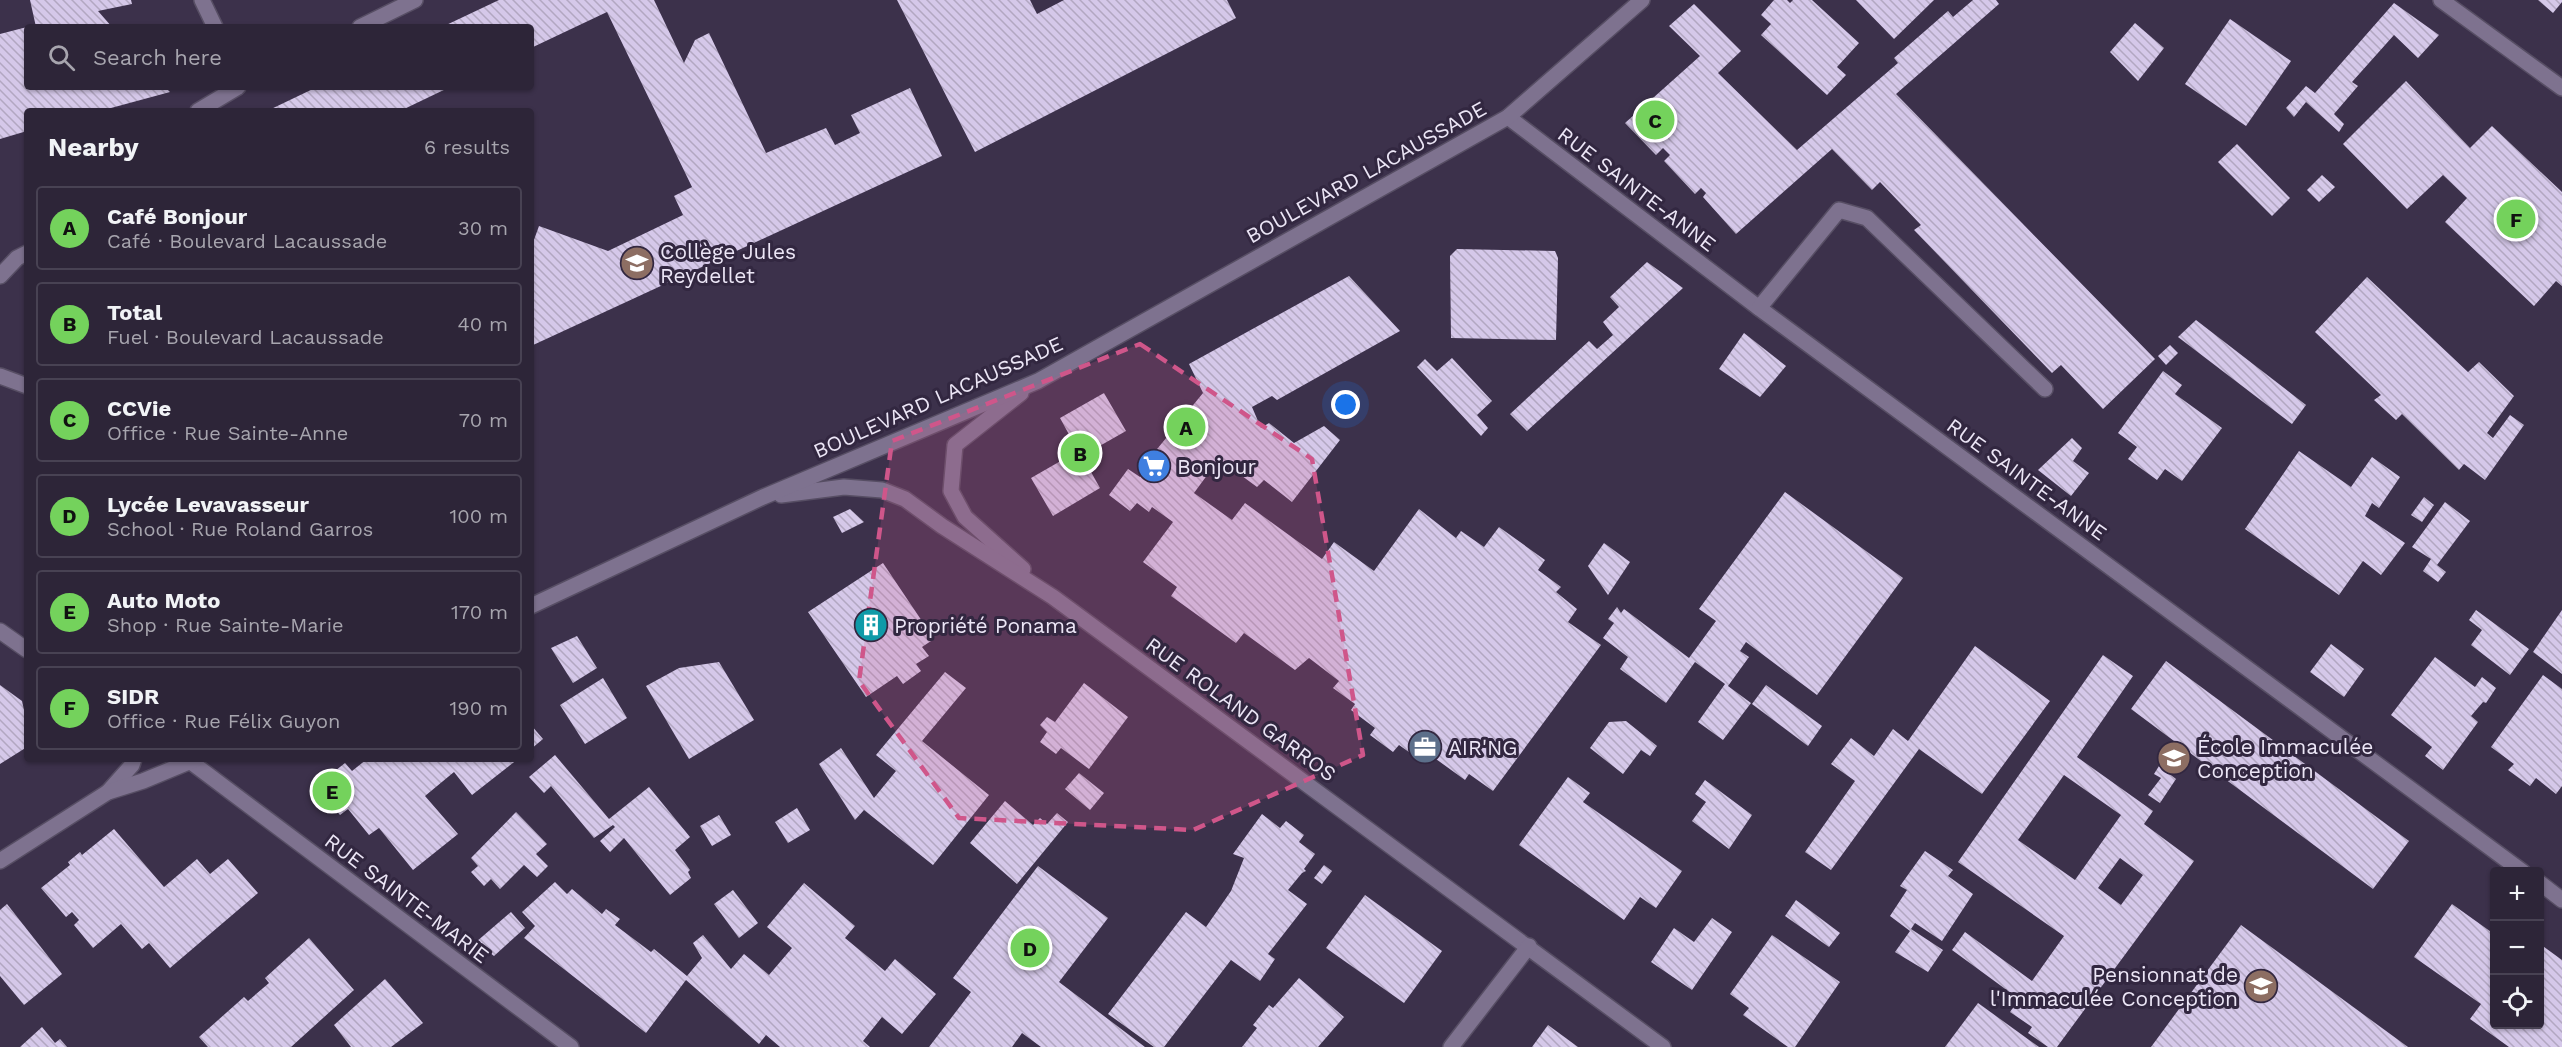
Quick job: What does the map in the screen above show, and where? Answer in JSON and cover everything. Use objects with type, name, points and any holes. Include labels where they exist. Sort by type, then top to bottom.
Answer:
[{"type":"street","points":[[202,0],[213,24]]},
{"type":"street","points":[[366,24],[415,0]]},
{"type":"street","name":"BOULEVARD LACAUSSADE","points":[[534,605],[763,497],[1038,381],[1508,117],[1642,0]]},
{"type":"street","points":[[2441,0],[2562,88]]},
{"type":"street","points":[[203,108],[233,90]]},
{"type":"street","name":"RUE SAINTE-ANNE","points":[[1508,117],[1759,308],[2516,867]]},
{"type":"street","points":[[1759,308],[1839,210],[1867,218],[2045,389]]},
{"type":"street","points":[[0,276],[17,258],[24,254]]},
{"type":"street","points":[[0,376],[24,385]]},
{"type":"street","points":[[1038,381],[955,445],[951,491],[965,516],[1053,597]]},
{"type":"street","name":"RUE ROLAND GARROS","points":[[763,497],[844,487],[882,490],[905,499],[942,526],[1053,597],[1663,1047]]},
{"type":"street","points":[[0,632],[24,648]]},
{"type":"street","points":[[108,792],[133,762]]},
{"type":"street","points":[[0,861],[108,792],[186,762]]},
{"type":"street","name":"RUE SAINTE-MARIE","points":[[194,762],[571,1047]]},
{"type":"street","points":[[2544,886],[2562,900]]},
{"type":"street","points":[[1451,1047],[1529,946]]},
{"type":"highlighted area","points":[[1140,344],[1312,459],[1363,755],[1193,830],[959,818],[859,681],[892,441]]},
{"type":"building","points":[[30,0],[131,0],[132,4],[98,11],[109,24],[35,24]]},
{"type":"building","points":[[499,0],[654,0],[684,63],[695,40],[709,33],[766,153],[826,128],[835,145],[860,133],[851,115],[910,88],[942,156],[534,345],[534,240],[539,226],[608,251],[683,215],[674,196],[692,187],[607,12],[534,47],[534,24],[448,24]]},
{"type":"building","points":[[897,0],[1030,0],[1037,14],[1064,0],[1227,0],[1236,18],[975,152]]},
{"type":"building","points":[[1774,0],[1787,0],[1790,3],[1793,0],[1812,0],[1859,43],[1837,67],[1846,75],[1827,95],[1761,35],[1771,24],[1761,15]]},
{"type":"building","points":[[1856,0],[1934,0],[1894,39]]},
{"type":"building","points":[[1973,0],[1996,0],[1999,4],[1896,94],[2155,359],[2103,409],[2061,365],[2052,373],[1914,230],[1921,225],[1880,182],[1872,190],[1832,149],[1736,234],[1703,197],[1706,193],[1701,188],[1695,194],[1664,161],[1670,155],[1663,148],[1656,155],[1625,123],[1700,56],[1669,26],[1694,4],[1741,51],[1718,73],[1797,150],[1898,63],[1894,58],[1948,11],[1953,17]]},
{"type":"building","points":[[2538,0],[2562,0],[2562,2],[2553,13]]},
{"type":"building","points":[[2394,3],[2439,35],[2418,58],[2394,35],[2352,82],[2358,86],[2334,114],[2344,124],[2339,132],[2306,102],[2294,117],[2286,108],[2306,86],[2315,93]]},
{"type":"building","points":[[2230,19],[2291,61],[2246,126],[2185,84]]},
{"type":"building","points":[[2135,23],[2164,48],[2138,81],[2110,52]]},
{"type":"building","points":[[24,28],[24,90],[168,90],[170,92],[111,108],[24,108],[24,132],[0,139],[0,34]]},
{"type":"building","points":[[2406,81],[2470,148],[2492,126],[2562,192],[2562,286],[2556,281],[2534,306],[2445,222],[2467,198],[2443,175],[2407,209],[2343,144]]},
{"type":"building","points":[[311,90],[444,90],[406,108],[273,108]]},
{"type":"building","points":[[2237,144],[2290,198],[2272,216],[2218,162]]},
{"type":"building","points":[[2322,175],[2335,187],[2319,202],[2307,190]]},
{"type":"building","points":[[1457,249],[1555,251],[1558,258],[1556,340],[1451,338],[1450,256]]},
{"type":"building","points":[[1647,262],[1683,288],[1527,431],[1510,414],[1589,341],[1597,349],[1613,335],[1603,322],[1619,307],[1610,297]]},
{"type":"building","points":[[1349,276],[1400,331],[1277,400],[1272,396],[1252,407],[1261,428],[1269,423],[1294,443],[1324,426],[1340,440],[1292,502],[1264,480],[1257,487],[1219,459],[1194,493],[1232,520],[1245,503],[1322,559],[1334,542],[1374,571],[1419,509],[1456,538],[1461,531],[1484,547],[1499,527],[1545,560],[1538,570],[1561,587],[1556,592],[1577,609],[1568,622],[1601,645],[1493,791],[1469,774],[1465,780],[1429,754],[1423,762],[1399,745],[1393,752],[1370,735],[1375,728],[1351,710],[1355,704],[1333,688],[1339,681],[1309,658],[1295,670],[1244,633],[1236,643],[1171,596],[1177,587],[1143,562],[1173,522],[1152,507],[1149,512],[1137,503],[1130,511],[1109,495],[1128,469],[1140,477],[1147,468],[1144,465],[1203,393],[1189,364]]},
{"type":"building","points":[[2367,277],[2468,372],[2479,362],[2514,396],[2487,433],[2493,438],[2510,415],[2524,425],[2485,480],[2464,464],[2459,470],[2402,414],[2396,420],[2374,400],[2381,395],[2315,332]]},
{"type":"building","points":[[2196,320],[2306,405],[2292,424],[2178,337]]},
{"type":"building","points":[[1744,333],[1786,366],[1760,397],[1719,369]]},
{"type":"building","points":[[2170,345],[2178,353],[2166,365],[2158,356]]},
{"type":"building","points":[[1452,358],[1492,401],[1477,415],[1488,428],[1481,436],[1417,367],[1425,359],[1437,371]]},
{"type":"building","points":[[2163,371],[2182,385],[2175,394],[2222,428],[2182,481],[2165,469],[2157,480],[2128,459],[2137,447],[2118,433]]},
{"type":"building","points":[[1104,393],[1126,431],[1082,456],[1100,488],[1053,516],[1031,478],[1078,451],[1060,418]]},
{"type":"building","points":[[2072,438],[2082,448],[2073,461],[2089,473],[2071,496],[2038,470]]},
{"type":"building","points":[[2299,451],[2351,487],[2372,457],[2400,477],[2379,508],[2372,503],[2365,516],[2405,543],[2381,575],[2363,561],[2339,595],[2245,529]]},
{"type":"building","points":[[1785,492],[1903,578],[1817,695],[1746,642],[1740,651],[1749,657],[1728,686],[1751,703],[1723,740],[1698,722],[1725,684],[1695,662],[1666,703],[1620,669],[1628,657],[1603,638],[1614,623],[1608,619],[1617,607],[1621,613],[1624,609],[1689,658],[1716,621],[1699,609]]},
{"type":"building","points":[[2424,497],[2434,505],[2422,522],[2411,515]]},
{"type":"building","points":[[2445,502],[2470,521],[2437,565],[2446,572],[2438,582],[2423,571],[2431,559],[2412,547]]},
{"type":"building","points":[[850,509],[864,522],[842,533],[833,517]]},
{"type":"building","points":[[1604,543],[1630,562],[1608,595],[1588,566]]},
{"type":"building","name":"Propriété Ponama","points":[[883,563],[934,639],[922,647],[929,656],[916,664],[921,671],[903,684],[897,676],[866,697],[808,612]]},
{"type":"building","points":[[2476,610],[2529,649],[2510,675],[2471,645],[2482,630],[2469,620]]},
{"type":"building","points":[[2562,610],[2562,674],[2533,652]]},
{"type":"building","points":[[577,636],[597,668],[573,683],[551,648]]},
{"type":"building","points":[[2331,644],[2364,669],[2344,697],[2310,672]]},
{"type":"building","points":[[1975,646],[2050,701],[1982,794],[1919,749],[1831,870],[1805,852],[1855,781],[1831,764],[1851,738],[1874,756],[1893,729],[1908,741]]},
{"type":"building","points":[[2103,655],[2133,676],[2077,757],[2153,811],[2144,824],[2194,861],[2057,1047],[2048,1047],[2028,1033],[2032,1027],[2010,1012],[2019,999],[1952,950],[1965,932],[2032,981],[2064,936],[1958,862]],"holes":[[[2064,775],[2121,815],[2075,880],[2018,840]],[[2120,858],[2143,875],[2121,905],[2098,888]]]},
{"type":"building","points":[[2435,657],[2475,687],[2482,677],[2496,688],[2486,703],[2483,702],[2471,716],[2478,722],[2443,770],[2425,756],[2432,747],[2391,715]]},
{"type":"building","points":[[2166,661],[2409,841],[2373,889],[2131,709]]},
{"type":"building","points":[[719,662],[754,720],[689,759],[646,686],[679,668]]},
{"type":"building","points":[[945,672],[966,688],[922,741],[989,795],[933,865],[864,810],[855,820],[819,764],[841,748],[874,798],[896,771],[876,755]]},
{"type":"building","points":[[2543,675],[2562,689],[2562,786],[2556,794],[2536,778],[2530,786],[2508,770],[2514,764],[2491,747]]},
{"type":"building","points":[[603,678],[627,718],[585,744],[560,705]]},
{"type":"building","points":[[1084,683],[1128,717],[1089,769],[1061,748],[1056,754],[1040,742],[1047,732],[1040,725],[1047,717],[1055,722]]},
{"type":"building","points":[[0,685],[22,701],[24,749],[0,764]]},
{"type":"building","points":[[1766,685],[1822,726],[1808,746],[1752,704]]},
{"type":"building","points":[[1626,721],[1657,746],[1650,756],[1641,750],[1623,774],[1590,748],[1609,722]]},
{"type":"building","points":[[534,728],[543,739],[534,746]]},
{"type":"building","points":[[555,755],[609,819],[649,787],[690,837],[675,850],[690,870],[688,872],[691,878],[670,895],[624,838],[610,852],[600,841],[615,827],[613,825],[594,838],[551,786],[544,793],[529,777]]},
{"type":"building","points":[[363,762],[514,762],[472,795],[454,772],[425,796],[458,834],[413,870],[379,828],[369,835],[348,809],[340,815],[316,786],[345,763],[352,771]]},
{"type":"building","points":[[2159,766],[2176,779],[2160,803],[2148,795],[2161,778],[2154,774]]},
{"type":"building","points":[[1079,773],[1104,793],[1090,810],[1065,789]]},
{"type":"building","points":[[1568,777],[1590,793],[1583,802],[1682,871],[1656,908],[1640,897],[1624,920],[1519,845]]},
{"type":"building","points":[[1705,780],[1752,815],[1729,849],[1692,821],[1706,802],[1695,794]]},
{"type":"building","points":[[1005,801],[1033,825],[1040,818],[1047,824],[1057,813],[1068,822],[1017,884],[970,843]]},
{"type":"building","points":[[797,808],[810,830],[788,843],[775,822]]},
{"type":"building","points":[[516,812],[547,844],[536,854],[548,866],[537,877],[524,865],[500,889],[491,879],[484,886],[471,872],[478,866],[471,858]]},
{"type":"building","points":[[1262,814],[1280,828],[1286,821],[1304,835],[1299,842],[1315,854],[1304,869],[1306,871],[1288,890],[1307,904],[1268,954],[1275,959],[1260,981],[1231,960],[1164,1047],[1154,1047],[1108,1014],[1186,912],[1206,927],[1231,891],[1244,858],[1233,854]]},
{"type":"building","points":[[719,815],[731,835],[712,846],[700,826]]},
{"type":"building","points":[[114,829],[164,887],[197,859],[210,874],[228,859],[258,893],[170,968],[149,943],[142,949],[121,924],[93,948],[74,925],[79,920],[72,912],[66,917],[41,888],[70,865],[68,862],[80,852],[82,855]]},
{"type":"building","points":[[1925,851],[1953,870],[1948,876],[1973,894],[1942,941],[1915,923],[1911,929],[1943,950],[1928,972],[1895,952],[1910,931],[1890,916],[1907,890],[1900,886]]},
{"type":"building","points":[[1324,865],[1332,871],[1322,884],[1314,878]]},
{"type":"building","points":[[1038,866],[1108,918],[1059,982],[1145,1047],[1041,1047],[1022,1033],[1012,1047],[929,1047],[971,992],[953,978]]},
{"type":"building","points":[[555,882],[567,894],[572,889],[602,914],[606,909],[620,919],[615,925],[651,952],[654,949],[687,976],[702,958],[693,943],[703,935],[731,969],[744,954],[769,975],[792,948],[767,927],[804,883],[855,926],[845,938],[885,971],[895,959],[936,994],[902,1034],[882,1017],[863,1041],[870,1047],[780,1047],[766,1035],[759,1044],[686,980],[646,1033],[524,938],[535,926],[522,912]]},
{"type":"building","points":[[733,890],[758,923],[739,938],[714,904]]},
{"type":"building","points":[[1365,895],[1442,951],[1404,1003],[1326,948]]},
{"type":"building","points":[[1796,900],[1840,933],[1829,947],[1785,916]]},
{"type":"building","points":[[7,904],[62,974],[24,1005],[0,976],[0,910]]},
{"type":"building","points":[[2452,904],[2490,931],[2490,1029],[2544,1029],[2544,947],[2562,960],[2562,1047],[2509,1047],[2470,1019],[2481,1004],[2414,957]]},
{"type":"building","points":[[511,912],[525,928],[494,956],[476,942]]},
{"type":"building","points":[[1712,918],[1732,932],[1692,990],[1651,962],[1674,928],[1694,942]]},
{"type":"building","name":"Pensionnat de l'Immaculée Conception","points":[[2241,925],[2408,1047],[2151,1047]]},
{"type":"building","points":[[1772,935],[1840,982],[1795,1047],[1788,1047],[1743,1015],[1749,1008],[1730,994]]},
{"type":"building","points":[[309,938],[354,990],[291,1047],[208,1047],[199,1037],[244,997],[248,1001],[269,983],[265,978]]},
{"type":"building","points":[[1299,978],[1344,1017],[1318,1047],[1242,1047],[1257,1028],[1253,1025],[1269,1005],[1273,1008]]},
{"type":"building","points":[[385,979],[423,1023],[391,1047],[351,1047],[334,1025]]},
{"type":"building","points":[[1978,1003],[2039,1047],[1945,1047]]},
{"type":"building","points":[[1548,1025],[1578,1047],[1532,1047]]},
{"type":"building","points":[[42,1027],[55,1043],[60,1039],[67,1047],[20,1047]]},
{"type":"place","name":"CCVie","points":[[1655,120]]},
{"type":"place","name":"SIDR","points":[[2516,219]]},
{"type":"place","name":"Collège Jules Reydellet","points":[[637,263]]},
{"type":"place","name":"Café Bonjour","points":[[1186,427]]},
{"type":"place","name":"Total","points":[[1080,453]]},
{"type":"place","name":"Bonjour","points":[[1154,466]]},
{"type":"place","name":"Propriété Ponama","points":[[871,625]]},
{"type":"place","name":"AIR'NG","points":[[1425,747]]},
{"type":"place","name":"École Immaculée Conception","points":[[2174,758]]},
{"type":"place","name":"Auto Moto","points":[[332,791]]},
{"type":"place","name":"Lycée Levavasseur","points":[[1030,948]]},
{"type":"place","name":"Pensionnat de l'Immaculée Conception","points":[[2261,986]]}]
